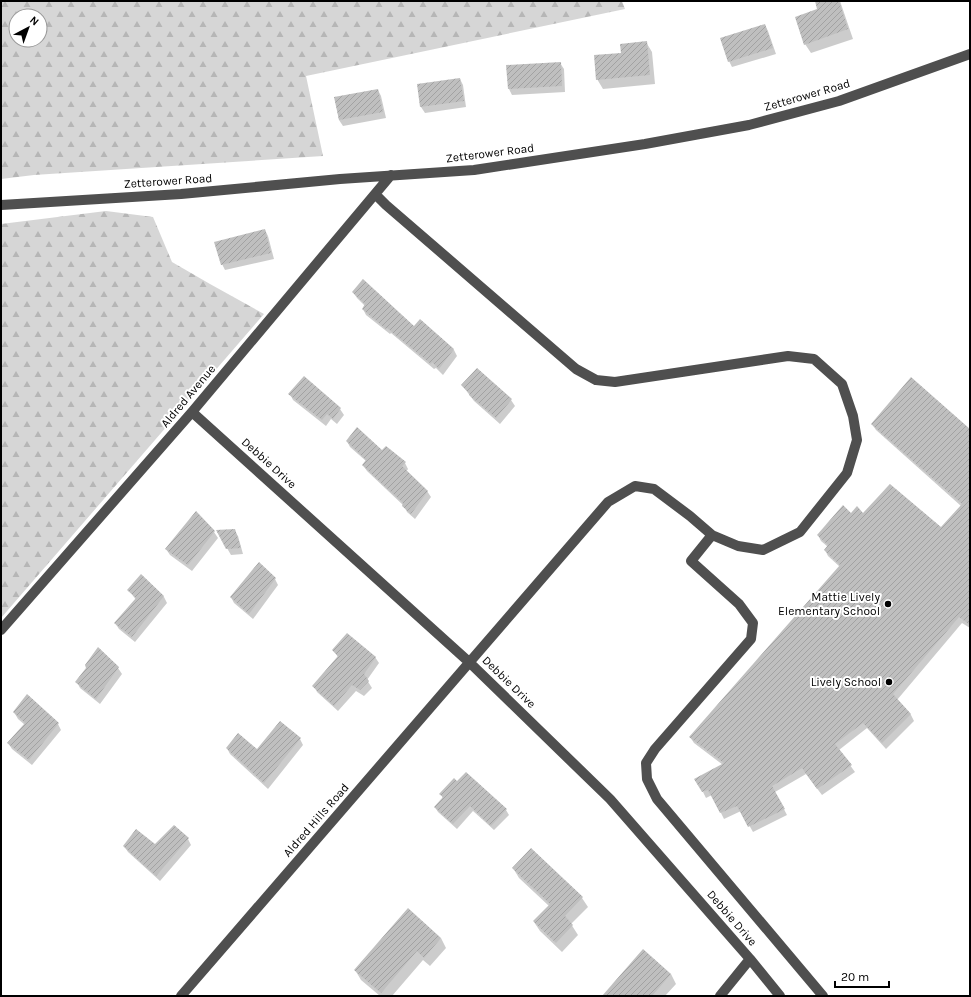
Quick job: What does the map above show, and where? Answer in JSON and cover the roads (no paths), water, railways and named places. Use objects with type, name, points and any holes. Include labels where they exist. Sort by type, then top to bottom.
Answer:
[{"type":"street","name":"Zetterower Road","points":[[1,205],[181,194],[391,175],[474,170],[645,144],[749,125],[839,101],[970,54]]},
{"type":"street","name":"Aldred Avenue","points":[[1,630],[192,412],[391,175]]},
{"type":"street","name":"Aldred Hills Road","points":[[181,996],[608,502],[635,486],[654,489],[690,516],[712,535],[738,546],[763,550],[800,532],[847,473],[857,440],[853,416],[842,384],[814,359],[788,356],[615,382],[596,380],[576,369],[375,194]]},
{"type":"street","name":"Debbie Drive","points":[[192,412],[469,662],[610,799],[750,959],[780,996]]},
{"type":"street","points":[[712,535],[691,561],[738,604],[753,623],[751,639],[655,749],[646,763],[647,779],[657,799],[823,996]]},
{"type":"street","points":[[720,996],[750,959]]},
{"type":"place","name":"Mattie Lively Elementary School","points":[[888,604]]},
{"type":"place","name":"Lively School","points":[[889,682]]}]
